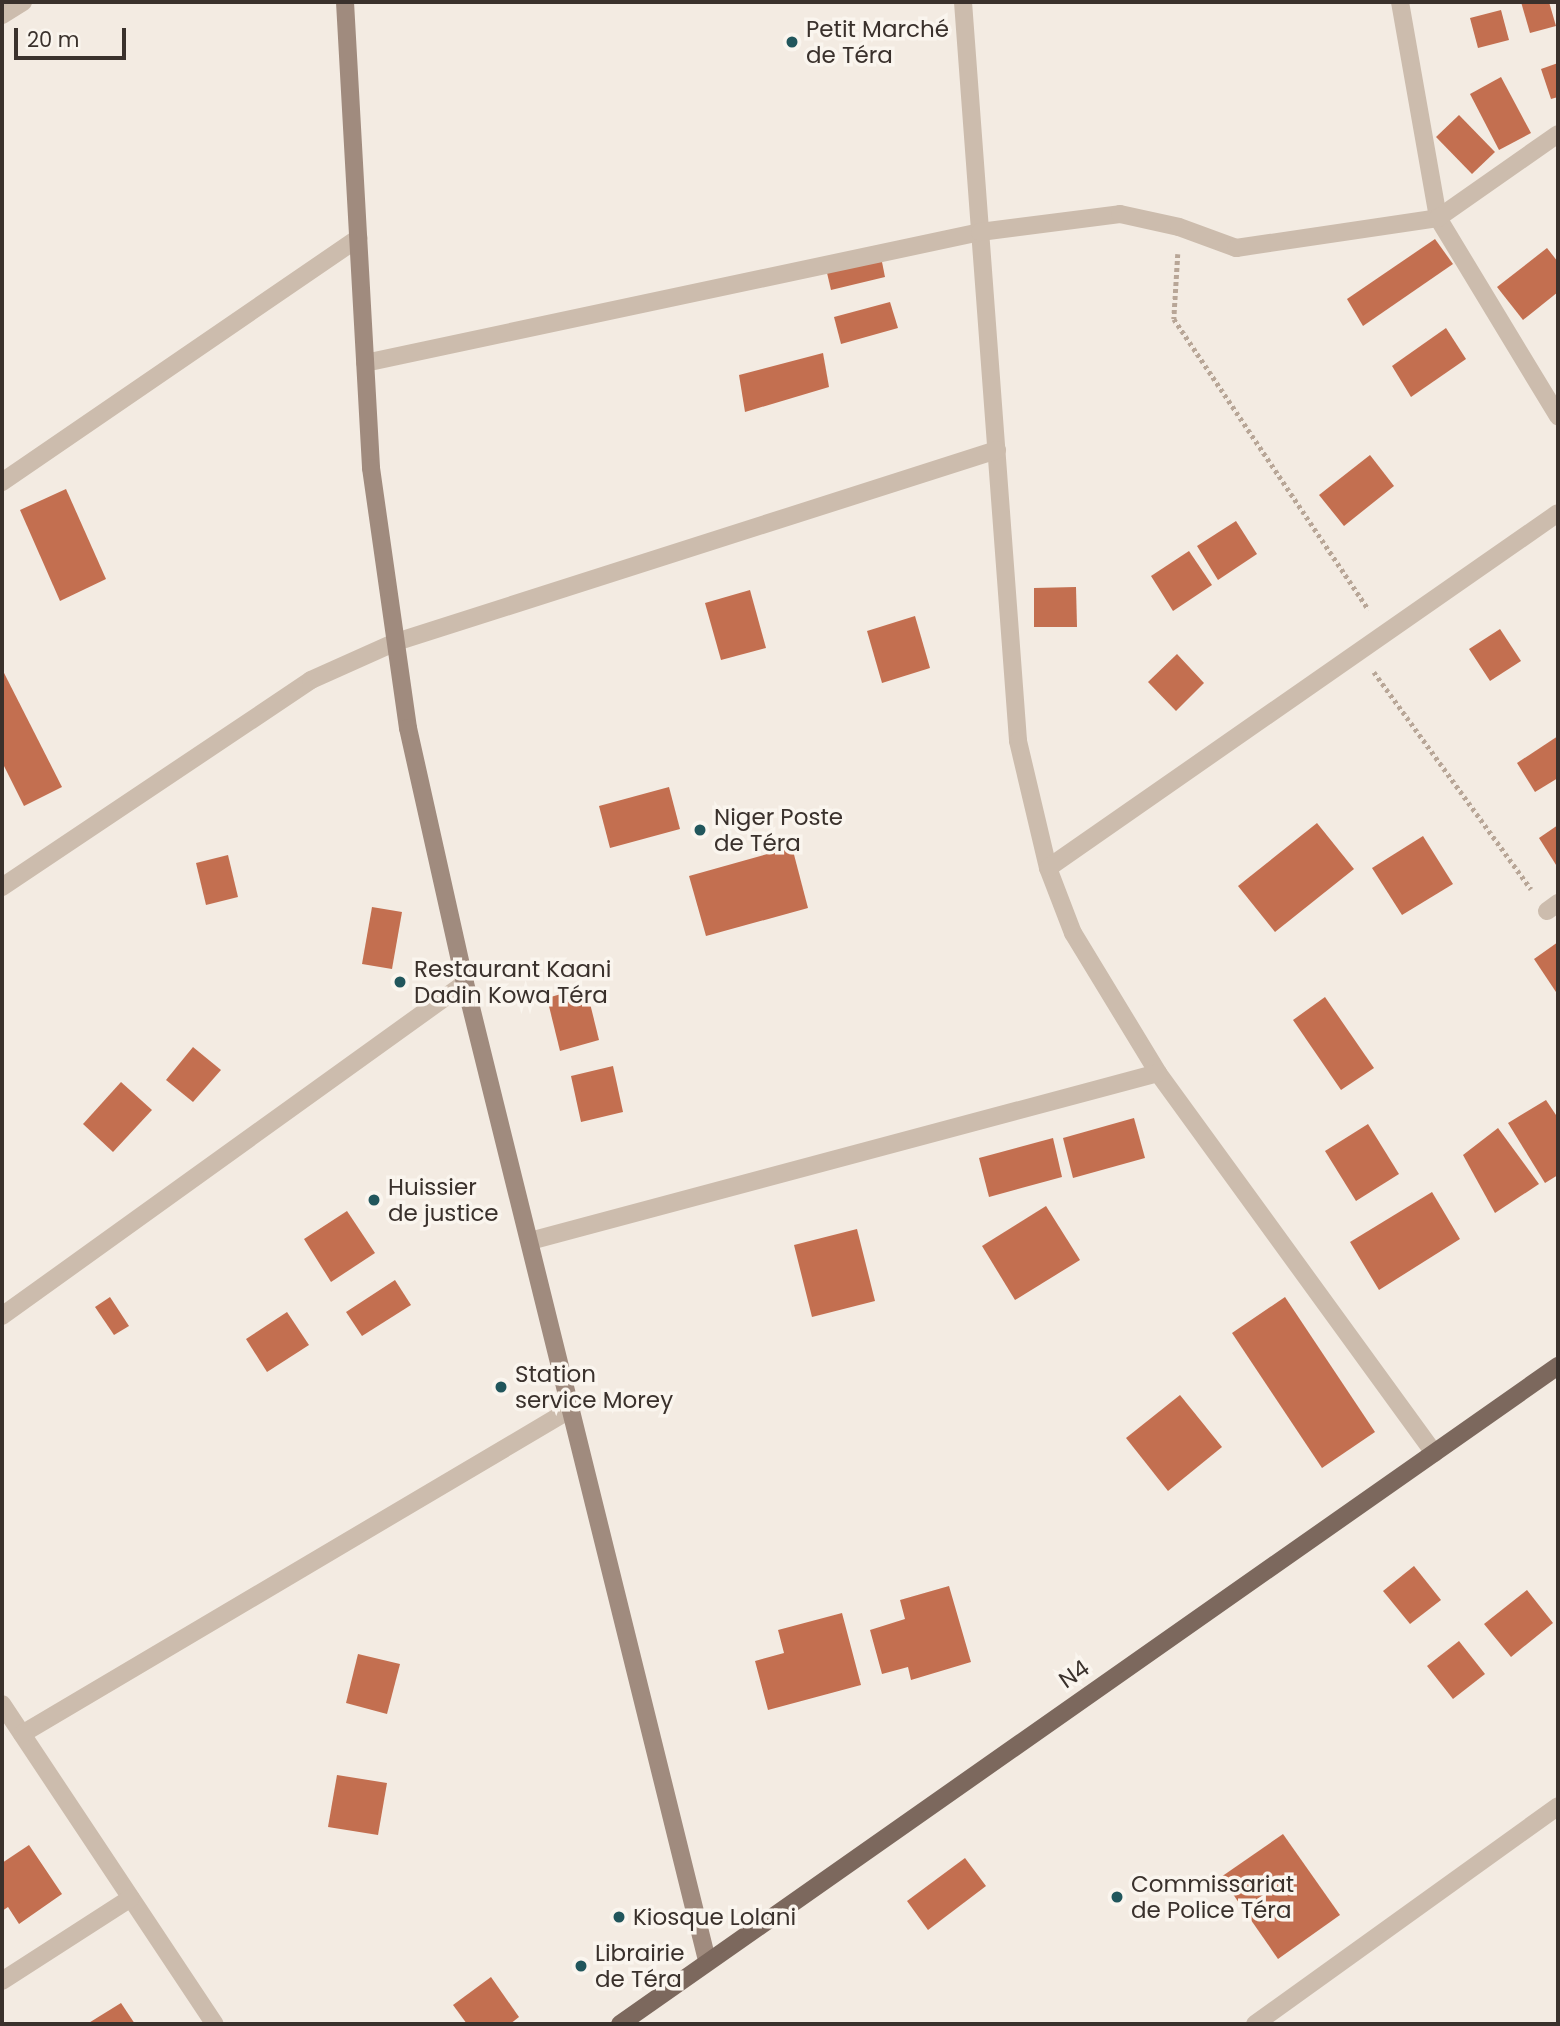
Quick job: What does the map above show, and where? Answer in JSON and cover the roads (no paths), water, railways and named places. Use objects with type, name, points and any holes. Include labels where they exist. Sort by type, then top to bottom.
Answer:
[{"type":"main road","points":[[345,2],[371,468],[408,728],[465,983],[707,1960]]},
{"type":"main road","name":"N4","points":[[620,2024],[707,1960],[1558,1366]]},
{"type":"street","points":[[4,10],[23,2]]},
{"type":"street","points":[[963,2],[1018,741],[1048,868],[1073,933],[1158,1073],[1434,1453]]},
{"type":"street","points":[[1400,2],[1438,218],[1558,416]]},
{"type":"street","points":[[365,363],[980,232],[1121,214],[1179,227],[1236,248],[1438,218],[1558,134]]},
{"type":"street","points":[[2,482],[358,238]]},
{"type":"street","points":[[2,887],[311,680],[396,642],[997,450]]},
{"type":"street","points":[[1048,868],[1558,513]]},
{"type":"street","points":[[2,1316],[465,983]]},
{"type":"street","points":[[530,1241],[1158,1073]]},
{"type":"street","points":[[22,1734],[571,1409]]},
{"type":"street","points":[[2,1704],[215,2024]]},
{"type":"street","points":[[1255,2024],[1558,1806]]},
{"type":"street","points":[[2,1981],[131,1898]]},
{"type":"place","name":"Petit Marché de Téra","points":[[792,42]]},
{"type":"place","name":"Niger Poste de Téra","points":[[700,830]]},
{"type":"place","name":"Restaurant Kaani Dadin Kowa Téra","points":[[400,982]]},
{"type":"place","name":"Huissier de justice","points":[[374,1200]]},
{"type":"place","name":"Station service Morey","points":[[501,1387]]},
{"type":"place","name":"Commissariat de Police Téra","points":[[1117,1897]]},
{"type":"place","name":"Kiosque Lolani","points":[[619,1917]]},
{"type":"place","name":"Librairie de Téra","points":[[581,1966]]}]
